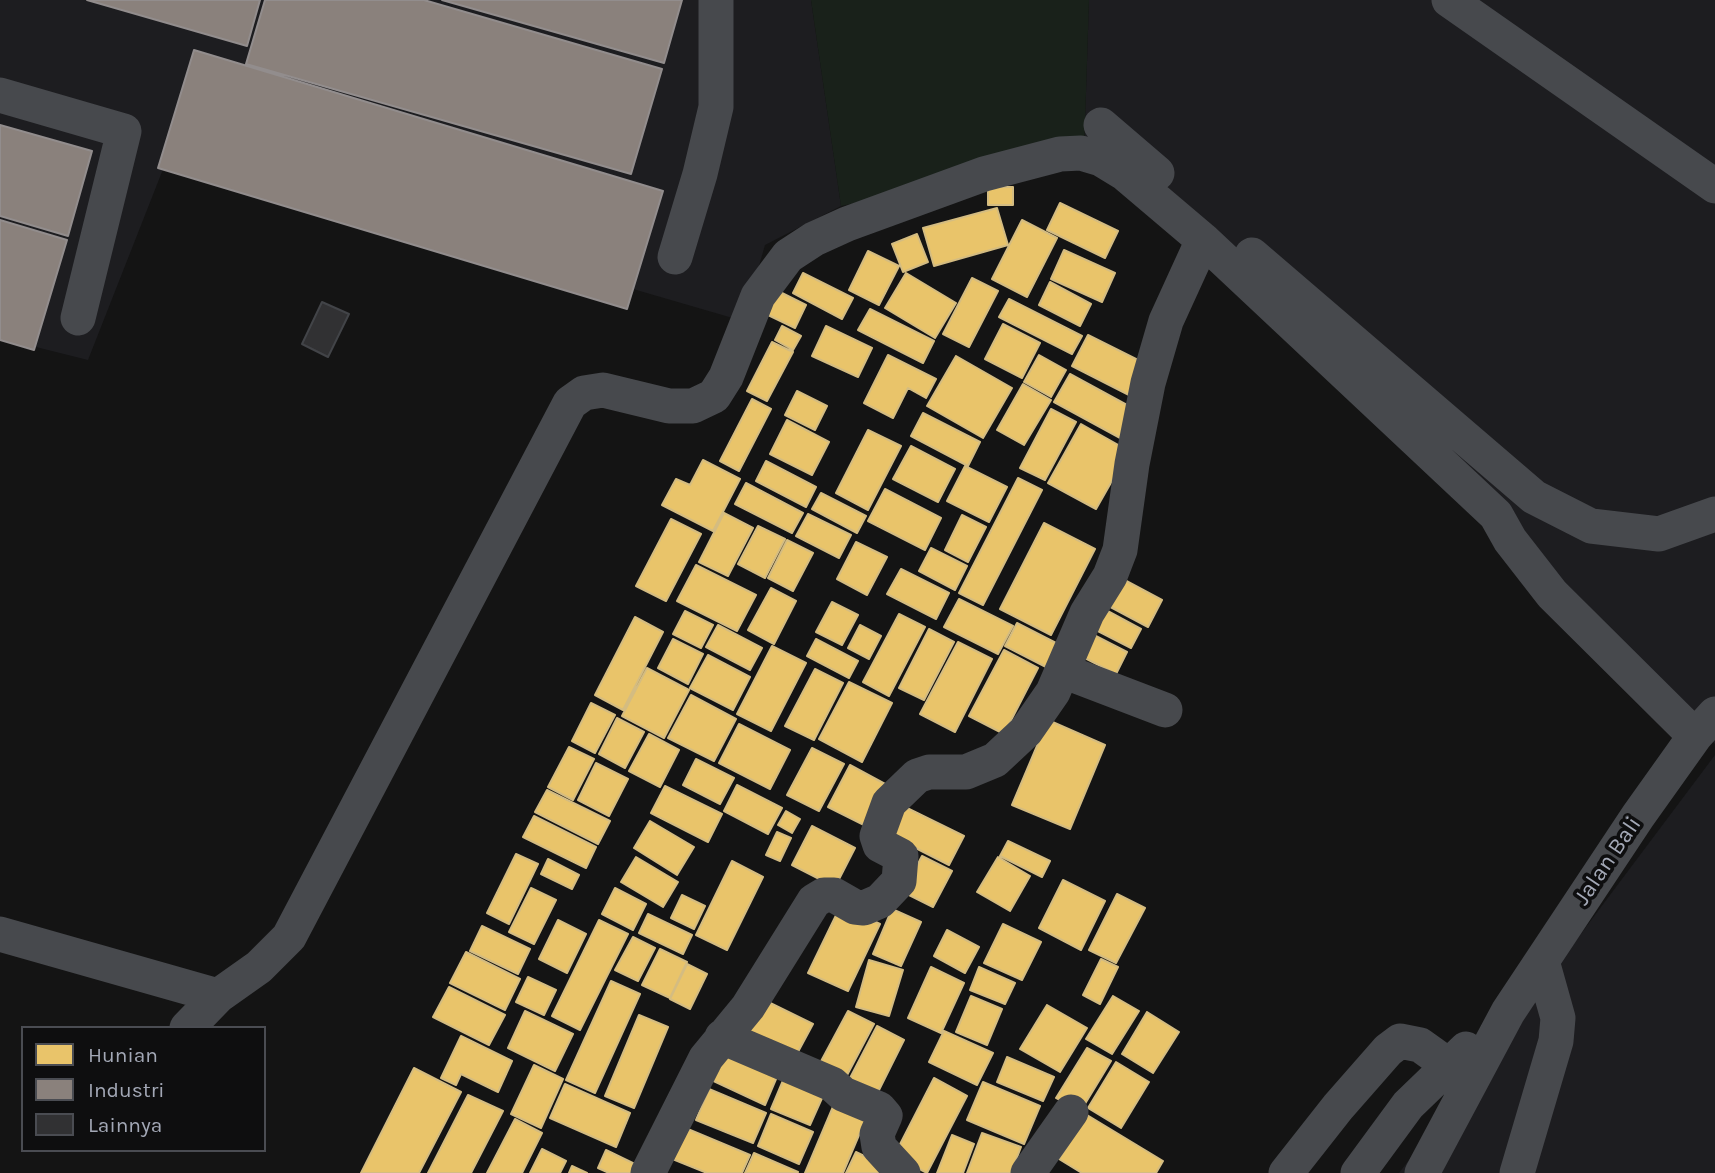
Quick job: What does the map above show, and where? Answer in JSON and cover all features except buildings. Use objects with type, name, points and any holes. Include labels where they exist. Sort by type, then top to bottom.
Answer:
[{"type":"street","points":[[675,257],[700,174],[716,107],[716,0]]},
{"type":"street","points":[[1449,0],[1715,186]]},
{"type":"street","points":[[0,94],[124,131],[78,318]]},
{"type":"street","points":[[1101,125],[1534,497],[1591,526],[1659,534],[1715,514]]},
{"type":"street","points":[[189,1026],[218,996],[259,967],[289,937],[570,404],[584,393],[603,390],[669,406],[693,406],[714,396],[726,377],[758,296],[788,256],[814,239],[847,223],[1021,164],[1060,154],[1081,153],[1101,159],[1124,173],[1203,240],[1496,515],[1552,594],[1705,725]]},
{"type":"street","points":[[648,1173],[695,1077],[722,1037],[748,1007],[814,901],[824,895],[834,895],[855,907],[864,908],[880,901],[899,881],[901,856],[880,845],[877,836],[885,811],[906,783],[929,772],[966,772],[995,760],[1026,731],[1053,692],[1087,613],[1121,550],[1132,464],[1148,383],[1166,321],[1203,240]]},
{"type":"street","points":[[1063,671],[1165,710]]},
{"type":"street","name":"Jalan Bali","points":[[1422,1173],[1508,1012],[1705,725]]},
{"type":"street","points":[[0,934],[218,996]]},
{"type":"street","points":[[1517,1173],[1556,1041],[1558,1018],[1542,961]]},
{"type":"street","name":"Jalan Bali","points":[[1358,1173],[1408,1105],[1508,1012]]},
{"type":"street","points":[[722,1037],[832,1084],[843,1094],[879,1109],[885,1115],[877,1134],[879,1147],[902,1173]]},
{"type":"street","points":[[1286,1173],[1346,1098],[1388,1050],[1400,1041],[1420,1045],[1448,1065]]},
{"type":"street","points":[[1037,1170],[1071,1112]]},
{"type":"shaded area","points":[[0,0],[811,0],[841,206],[765,245],[743,321],[169,154],[88,360],[0,338]]},
{"type":"shaded area","points":[[811,0],[1089,0],[1084,154],[841,206]]},
{"type":"shaded area","points":[[1089,0],[1715,0],[1715,744],[1529,559],[1084,154]]},
{"type":"shaded area","points":[[1715,755],[1715,1173],[1399,1173],[1538,991]]}]
